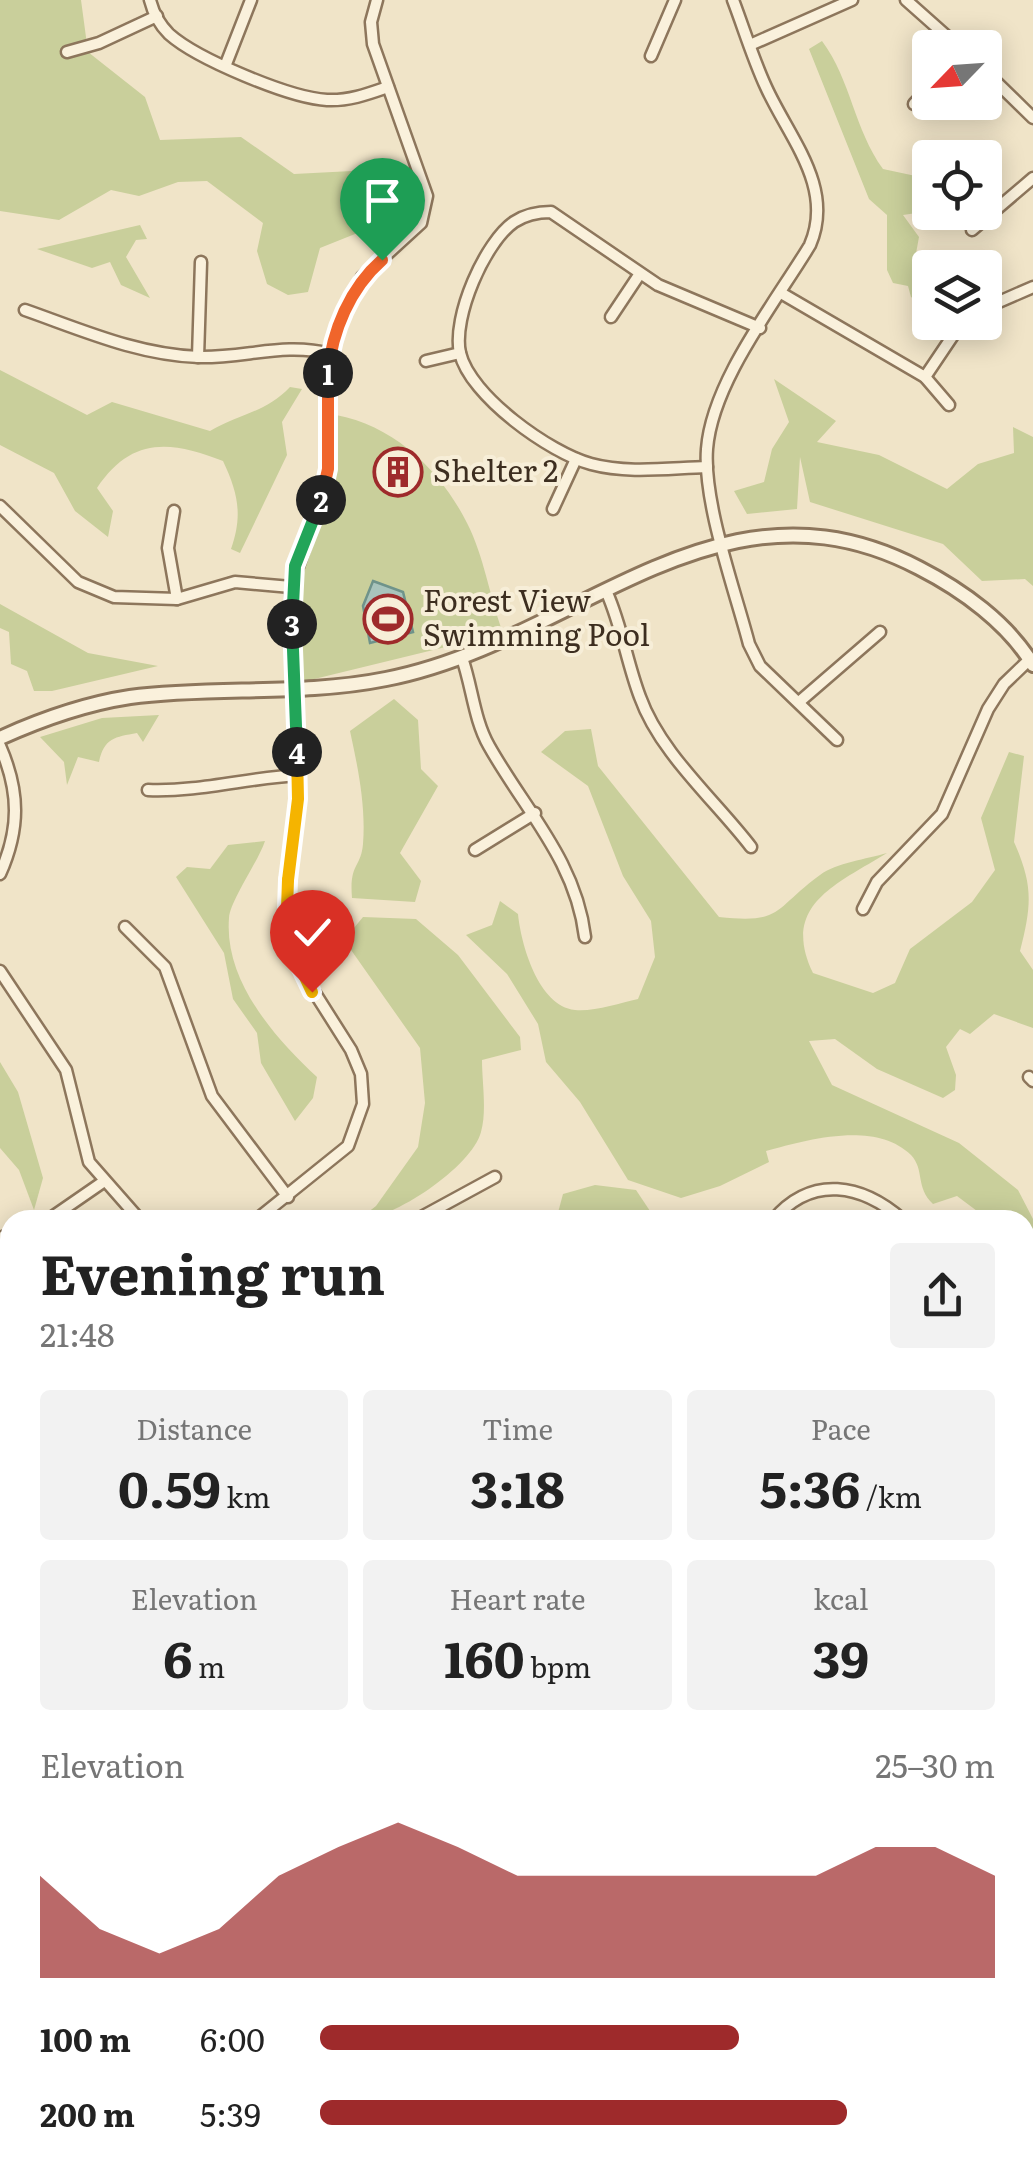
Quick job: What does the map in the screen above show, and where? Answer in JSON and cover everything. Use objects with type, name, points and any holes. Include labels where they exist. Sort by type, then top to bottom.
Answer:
[{"type":"street","points":[[150,0],[166,31],[187,48],[324,100],[350,100],[388,87]]},
{"type":"street","points":[[226,64],[251,0]]},
{"type":"street","points":[[269,1210],[348,1146],[358,1128],[363,1104],[361,1074],[351,1050],[294,960],[286,937],[298,775],[291,586],[326,485],[326,397],[331,354],[343,315],[362,277],[421,224],[427,196],[373,44],[371,22],[378,0]]},
{"type":"street","points":[[652,56],[675,0]]},
{"type":"street","points":[[733,0],[767,90],[809,171],[818,199],[816,230],[714,412],[707,466],[748,644],[760,666],[837,740]]},
{"type":"street","points":[[750,45],[852,0]]},
{"type":"street","points":[[906,0],[940,30]]},
{"type":"street","points":[[67,52],[100,43],[157,16]]},
{"type":"street","points":[[1002,88],[1033,118]]},
{"type":"street","points":[[1002,204],[1033,178]]},
{"type":"street","points":[[707,466],[620,469],[576,459],[488,399],[476,386],[460,353],[459,325],[466,298],[501,235],[524,216],[538,212],[564,217],[639,274],[760,328]]},
{"type":"street","points":[[198,356],[201,262]]},
{"type":"street","points":[[611,316],[639,274]]},
{"type":"street","points":[[1002,301],[1033,287]]},
{"type":"street","points":[[781,293],[925,377],[950,405]]},
{"type":"street","points":[[25,310],[136,350],[198,356],[303,347],[331,354]]},
{"type":"street","points":[[925,377],[950,340]]},
{"type":"street","points":[[426,361],[460,353]]},
{"type":"street","points":[[552,508],[576,459]]},
{"type":"street","points":[[0,506],[78,582],[114,597],[176,599],[235,582],[291,586]]},
{"type":"street","points":[[174,511],[168,548],[176,599]]},
{"type":"street","points":[[0,738],[59,714],[110,700],[387,679],[462,658],[724,542],[779,532],[834,537],[900,557],[945,581],[995,619],[1031,662],[1004,684],[988,709],[942,814],[877,882],[863,908]]},
{"type":"street","points":[[608,592],[652,722],[751,847]]},
{"type":"street","points":[[799,702],[880,632]]},
{"type":"street","points":[[462,658],[487,744],[535,813],[572,886],[585,937]]},
{"type":"street","points":[[0,746],[16,795],[18,818],[1,867]]},
{"type":"street","points":[[148,790],[192,790],[241,780],[298,775]]},
{"type":"street","points":[[475,850],[535,813]]},
{"type":"street","points":[[125,927],[165,967],[212,1096],[288,1196]]},
{"type":"street","points":[[2,976],[66,1070],[83,1150],[103,1182],[130,1210]]},
{"type":"street","points":[[434,1210],[495,1177]]},
{"type":"street","points":[[62,1210],[103,1182]]},
{"type":"street","points":[[785,1210],[798,1198],[843,1188],[874,1197],[890,1210]]},
{"type":"green space","points":[[0,0],[81,0],[88,52],[145,97],[160,140],[241,137],[294,174],[352,171],[387,200],[365,230],[320,248],[308,292],[288,295],[267,284],[257,251],[263,223],[207,181],[178,182],[139,196],[111,190],[59,220],[0,211]]},
{"type":"green space","points":[[822,41],[832,56],[865,138],[883,169],[912,175],[912,214],[903,215],[919,237],[917,250],[912,250],[912,298],[908,286],[893,283],[887,270],[887,215],[869,199],[809,49]]},
{"type":"green space","points":[[140,225],[147,239],[136,240],[126,257],[150,298],[121,285],[110,262],[92,268],[37,249]]},
{"type":"green space","points":[[0,370],[87,415],[112,402],[210,431],[262,408],[290,387],[302,389],[282,422],[287,455],[240,553],[231,549],[237,504],[223,461],[186,449],[153,448],[138,452],[110,471],[97,488],[113,511],[108,537],[75,511],[54,473],[0,445]]},
{"type":"green space","points":[[774,379],[836,421],[817,442],[879,455],[947,489],[978,464],[1014,453],[1013,427],[1033,437],[1033,586],[1025,579],[982,581],[943,544],[810,502],[800,457],[797,509],[747,514],[734,491],[764,482],[772,449],[789,422]]},
{"type":"green space","points":[[336,415],[397,440],[444,486],[473,536],[503,633],[302,682],[298,571]]},
{"type":"green space","points":[[0,604],[88,653],[158,666],[52,691],[34,691],[27,671],[11,664],[9,632],[0,628]]},
{"type":"green space","points":[[394,699],[418,720],[421,769],[438,786],[400,853],[421,881],[415,902],[352,898],[352,878],[362,852],[364,830],[361,787],[350,731]]},
{"type":"green space","points":[[159,715],[143,742],[137,733],[122,736],[107,743],[99,762],[78,757],[67,785],[64,762],[40,737],[102,718]]},
{"type":"green space","points":[[591,729],[598,766],[719,917],[767,916],[827,871],[887,853],[819,899],[804,930],[805,950],[813,973],[873,993],[895,983],[910,949],[972,902],[995,870],[981,818],[1009,752],[1024,756],[1014,842],[1027,883],[1027,920],[1020,951],[1033,970],[1033,1028],[994,1014],[970,1034],[960,1029],[946,1047],[956,1075],[955,1090],[943,1098],[877,1069],[835,1039],[809,1041],[832,1085],[959,1143],[1018,1190],[1028,1210],[976,1210],[957,1196],[933,1204],[927,1198],[911,1155],[896,1144],[860,1135],[766,1151],[769,1162],[720,1186],[681,1198],[628,1180],[580,1102],[546,1062],[538,1024],[507,974],[466,935],[492,925],[500,901],[518,914],[534,972],[541,986],[562,1006],[590,1010],[638,999],[655,957],[651,921],[623,876],[588,786],[541,752],[565,731]]},
{"type":"green space","points":[[265,841],[231,911],[230,941],[235,964],[255,1006],[285,1045],[317,1077],[313,1098],[295,1121],[261,1063],[257,1033],[233,999],[224,953],[176,877],[187,867],[210,869],[228,845]]},
{"type":"green space","points":[[363,917],[416,919],[458,955],[520,1037],[521,1050],[482,1060],[483,1124],[475,1146],[429,1189],[392,1210],[371,1210],[418,1147],[425,1103],[420,1048],[344,940]]},
{"type":"green space","points":[[0,1062],[18,1092],[43,1178],[34,1210],[19,1170],[0,1148]]},
{"type":"green space","points":[[595,1185],[636,1190],[649,1210],[559,1210],[563,1194]]},
{"type":"water","name":"Forest View Swimming Pool","points":[[373,581],[403,592],[413,632],[370,643],[363,606]]},
{"type":"place","name":"Shelter 2","points":[[398,472]]},
{"type":"place","name":"Forest View Swimming Pool","points":[[388,619]]},
{"type":"route","points":[[312,992],[286,937],[289,864],[298,799],[291,586],[303,542],[326,485],[329,361],[343,315],[362,277],[382,260]]}]
